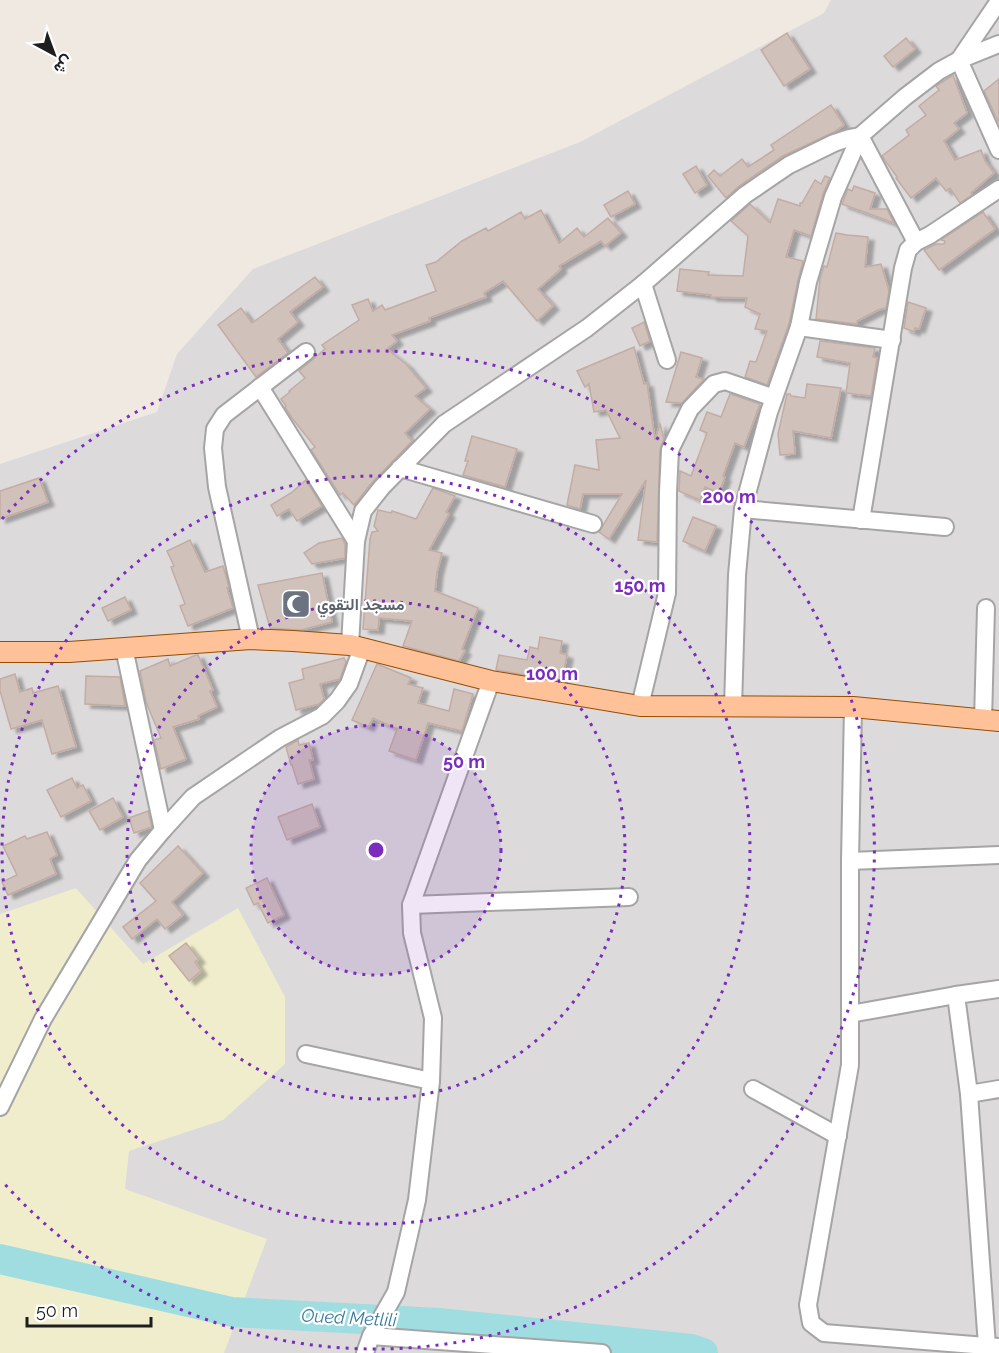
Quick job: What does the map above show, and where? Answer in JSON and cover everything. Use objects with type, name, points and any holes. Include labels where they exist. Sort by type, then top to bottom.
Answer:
[{"type":"main road","points":[[0,652],[69,652],[251,639],[356,647],[491,681],[640,706],[853,707],[991,720]]},
{"type":"street","points":[[959,60],[999,1]]},
{"type":"street","points":[[733,707],[737,575],[744,509],[769,412],[799,327],[808,282],[833,197],[860,136],[939,71],[959,60],[999,44]]},
{"type":"street","points":[[959,60],[999,150]]},
{"type":"street","points":[[860,136],[916,242]]},
{"type":"street","points":[[0,1107],[43,1020],[138,860],[162,830],[193,797],[280,738],[322,716],[349,684],[356,647],[356,541],[363,511],[382,487],[444,423],[586,328],[643,284],[745,195],[789,165],[834,143],[860,136]]},
{"type":"street","points":[[861,519],[903,268],[908,250],[916,242],[999,189]]},
{"type":"street","points":[[643,284],[668,360]]},
{"type":"street","points":[[799,327],[892,340]]},
{"type":"street","points":[[251,639],[217,487],[213,447],[215,429],[224,415],[306,352]]},
{"type":"street","points":[[640,706],[668,593],[670,450],[690,410],[714,384],[725,381],[774,398]]},
{"type":"street","points":[[260,387],[356,541]]},
{"type":"street","points":[[400,468],[593,524]]},
{"type":"street","points":[[744,509],[945,527]]},
{"type":"street","points":[[986,608],[991,720]]},
{"type":"street","points":[[124,648],[162,830]]},
{"type":"street","points":[[365,1353],[371,1336],[396,1292],[417,1200],[431,1081],[432,1018],[412,933],[411,905],[491,681]]},
{"type":"street","points":[[853,707],[850,1065],[808,1305],[811,1323],[824,1333],[993,1346],[969,1094],[956,995]]},
{"type":"street","points":[[850,861],[999,855]]},
{"type":"street","points":[[411,905],[629,897]]},
{"type":"street","points":[[850,1014],[999,988]]},
{"type":"street","points":[[306,1054],[431,1081]]},
{"type":"street","points":[[753,1089],[838,1136]]},
{"type":"street","points":[[969,1094],[999,1089]]},
{"type":"street","points":[[371,1336],[602,1353]]},
{"type":"shaded area","points":[[831,0],[999,0],[999,1353],[0,1353],[0,464],[157,412],[177,354],[253,269],[580,142],[824,13]]},
{"type":"shaded area","points":[[76,888],[143,964],[238,908],[285,997],[285,1064],[223,1120],[129,1151],[125,1189],[267,1239],[224,1353],[0,1353],[0,914]]},
{"type":"building","points":[[787,33],[810,69],[784,86],[761,50]]},
{"type":"building","points":[[906,38],[915,49],[893,67],[884,56]]},
{"type":"building","points":[[953,75],[967,113],[954,123],[959,129],[944,141],[955,160],[981,150],[985,161],[994,173],[971,193],[972,195],[960,203],[950,188],[946,191],[936,178],[911,198],[882,156],[909,135],[906,130],[926,115],[919,106],[939,90],[936,86]]},
{"type":"building","points":[[999,79],[999,123],[984,91]]},
{"type":"building","points":[[831,105],[844,125],[783,156],[739,186],[726,198],[708,176],[714,170],[720,176],[742,159],[748,167],[774,150],[771,145]]},
{"type":"building","points":[[696,166],[707,185],[695,193],[683,174]]},
{"type":"building","points":[[825,176],[830,178],[811,236],[794,230],[786,257],[803,261],[789,324],[767,385],[745,377],[750,361],[756,362],[767,331],[755,329],[760,314],[745,307],[747,298],[711,297],[711,295],[677,291],[680,269],[709,272],[708,275],[743,276],[748,236],[731,221],[750,204],[770,223],[778,199],[800,206],[815,180],[821,184]]},
{"type":"building","points":[[854,186],[875,193],[870,209],[887,209],[894,223],[842,204],[848,189],[852,191]]},
{"type":"building","points":[[628,191],[635,204],[611,217],[604,205]]},
{"type":"building","points":[[541,210],[559,243],[577,228],[584,237],[608,218],[621,233],[605,246],[601,241],[559,266],[561,269],[538,289],[553,306],[537,321],[503,281],[484,293],[486,297],[429,318],[430,321],[392,335],[397,341],[387,349],[406,364],[426,388],[415,396],[430,409],[405,433],[412,441],[354,505],[343,493],[340,495],[311,450],[315,447],[292,418],[281,399],[305,378],[299,371],[325,349],[322,345],[359,320],[352,305],[368,299],[373,311],[382,305],[385,310],[436,291],[426,265],[436,262],[462,241],[486,228],[488,231],[521,212],[525,219]]},
{"type":"building","points":[[983,212],[995,229],[939,270],[924,250],[936,244],[944,244],[945,241],[941,240]]},
{"type":"building","points":[[836,233],[868,237],[865,267],[881,264],[889,291],[886,308],[857,321],[857,324],[816,319],[820,279],[824,266],[827,267]]},
{"type":"building","points":[[315,277],[323,287],[290,312],[298,322],[278,339],[288,353],[256,377],[218,325],[241,308],[252,323]]},
{"type":"building","points":[[908,302],[926,308],[919,329],[915,328],[914,332],[904,328]]},
{"type":"building","points":[[644,322],[650,341],[640,346],[632,328]]},
{"type":"building","points":[[820,341],[875,348],[873,357],[877,358],[871,396],[846,393],[850,363],[817,357]]},
{"type":"building","points":[[634,347],[644,384],[647,383],[655,440],[660,424],[664,439],[660,450],[657,542],[638,540],[646,480],[609,539],[599,532],[622,494],[583,494],[580,509],[567,505],[575,465],[599,470],[596,440],[620,438],[606,410],[594,412],[589,384],[585,387],[577,371]]},
{"type":"building","points":[[681,352],[702,358],[696,377],[704,379],[682,403],[666,402]]},
{"type":"building","points":[[807,384],[841,388],[831,438],[793,431],[795,454],[780,455],[778,434],[787,394],[805,398]]},
{"type":"building","points":[[730,394],[760,404],[744,447],[735,443],[719,493],[705,487],[700,500],[679,491],[680,471],[691,476],[707,433],[700,430],[707,412],[721,417]]},
{"type":"building","points":[[472,436],[517,449],[505,487],[463,475]]},
{"type":"building","points":[[39,478],[48,502],[0,519],[0,491]]},
{"type":"building","points":[[306,480],[322,506],[297,521],[289,509],[277,516],[271,505],[291,493]]},
{"type":"building","points":[[433,488],[455,496],[446,512],[449,514],[429,550],[442,553],[435,591],[478,608],[462,649],[465,651],[459,661],[403,646],[412,621],[379,618],[378,630],[363,629],[370,539],[372,532],[378,531],[374,526],[378,510],[391,513],[392,511],[416,519]]},
{"type":"building","points":[[693,517],[716,526],[705,551],[683,541]]},
{"type":"building","points":[[342,538],[345,544],[345,558],[312,564],[304,553],[319,543]]},
{"type":"building","points":[[190,540],[205,572],[223,566],[233,608],[188,626],[180,606],[185,604],[171,567],[174,566],[167,551]]},
{"type":"building","name":"مسجد التقوي","points":[[322,573],[332,622],[301,630],[270,628],[258,585]]},
{"type":"building","points":[[125,597],[131,610],[108,621],[102,608]]},
{"type":"building","points":[[540,637],[562,641],[560,653],[567,655],[562,681],[496,670],[499,655],[527,660],[530,647],[538,649]]},
{"type":"building","points":[[196,655],[213,690],[210,691],[217,707],[198,716],[199,719],[173,727],[186,759],[161,769],[154,740],[161,738],[146,702],[140,671],[168,659],[170,666]]},
{"type":"building","points":[[344,658],[346,662],[340,679],[320,684],[324,699],[319,704],[296,710],[289,683],[304,679],[302,669]]},
{"type":"building","points":[[377,664],[411,678],[408,684],[423,688],[418,703],[449,711],[454,689],[473,694],[462,731],[428,723],[416,760],[389,751],[397,729],[373,718],[368,727],[352,720]]},
{"type":"building","points":[[15,674],[20,692],[32,688],[33,693],[58,686],[76,747],[52,754],[42,720],[11,729],[0,691],[0,679]]},
{"type":"building","points":[[86,676],[120,677],[125,706],[85,704]]},
{"type":"building","points":[[298,740],[299,745],[309,743],[313,760],[309,760],[314,779],[298,784],[286,747]]},
{"type":"building","points":[[72,778],[77,788],[83,785],[91,801],[61,817],[47,790]]},
{"type":"building","points":[[113,798],[123,817],[100,830],[89,811]]},
{"type":"building","points":[[312,804],[320,827],[287,840],[278,817]]},
{"type":"building","points":[[148,811],[152,827],[134,833],[129,818]]},
{"type":"building","points":[[47,832],[57,855],[50,859],[56,874],[8,895],[2,882],[17,875],[3,846],[25,836],[27,839]]},
{"type":"building","points":[[178,846],[203,873],[172,902],[183,915],[165,929],[157,919],[132,939],[123,927],[156,901],[140,883]]},
{"type":"building","points":[[267,878],[284,915],[268,923],[258,903],[254,905],[246,888]]},
{"type":"building","points":[[186,943],[199,959],[195,962],[201,971],[189,981],[169,956]]},
{"type":"waterway","name":"Oued Metlili","points":[[0,1259],[232,1312],[438,1323],[691,1349],[703,1353]]},
{"type":"place","name":"مسجد التقوي","points":[[296,604]]}]
